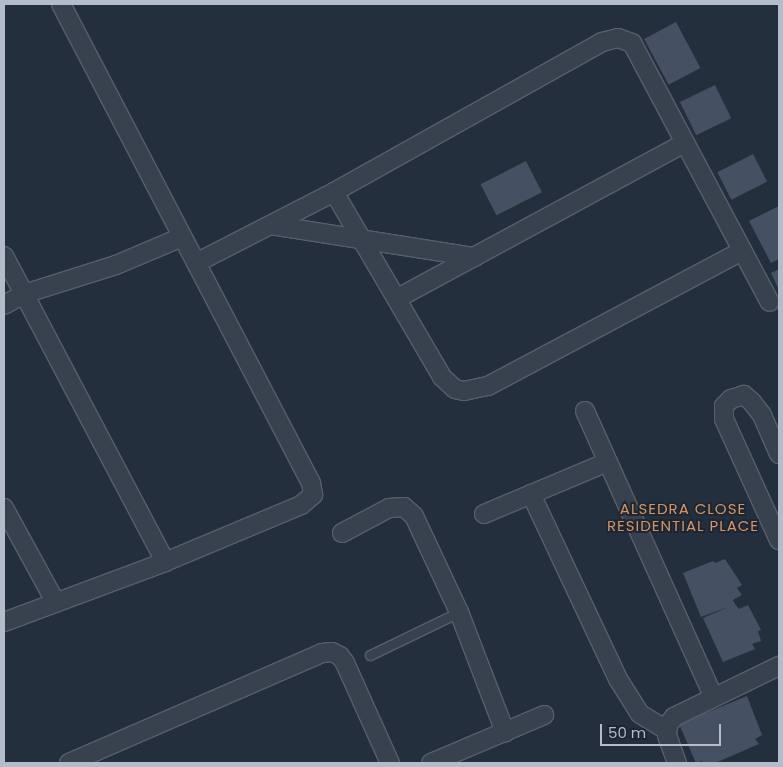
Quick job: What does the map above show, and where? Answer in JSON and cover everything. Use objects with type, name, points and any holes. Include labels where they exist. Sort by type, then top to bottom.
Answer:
[{"type":"street","points":[[4,622],[165,562],[301,505],[313,495],[311,483],[61,4]]},
{"type":"street","points":[[196,263],[334,192],[602,42],[618,38],[632,43],[770,302]]},
{"type":"street","points":[[398,298],[685,143]]},
{"type":"street","points":[[334,192],[448,384],[455,389],[475,390],[488,386],[742,251]]},
{"type":"street","points":[[271,225],[474,257]]},
{"type":"street","points":[[4,305],[24,294],[116,265],[182,237]]},
{"type":"street","points":[[4,256],[165,562]]},
{"type":"street","points":[[779,454],[762,415],[752,402],[744,395],[731,399],[724,406],[724,419],[779,540]]},
{"type":"street","points":[[585,411],[713,696]]},
{"type":"street","points":[[484,514],[608,462]]},
{"type":"street","points":[[531,494],[618,679],[640,714],[667,730],[677,763]]},
{"type":"street","points":[[342,534],[389,508],[404,507],[414,516],[459,612],[505,732]]},
{"type":"street","points":[[4,508],[56,603]]},
{"type":"street","points":[[69,763],[322,653],[332,652],[340,656],[345,663],[390,763]]},
{"type":"street","points":[[667,730],[674,717],[713,696],[779,666]]},
{"type":"street","points":[[432,763],[544,715]]},
{"type":"lane","points":[[370,655],[459,612]]},
{"type":"building","points":[[676,22],[700,68],[669,85],[644,39]]},
{"type":"building","points":[[715,85],[731,118],[696,135],[680,102]]},
{"type":"building","points":[[753,154],[767,182],[731,200],[717,172]]},
{"type":"building","points":[[526,161],[542,192],[496,215],[481,184]]},
{"type":"building","points":[[779,206],[779,259],[771,263],[749,221]]},
{"type":"building","points":[[779,269],[779,290],[771,273]]},
{"type":"building","points":[[725,559],[742,585],[737,588],[742,595],[733,600],[739,609],[748,605],[761,630],[758,631],[761,641],[752,644],[755,649],[723,662],[703,618],[728,607],[701,617],[683,573],[713,561],[715,563]]},
{"type":"building","points":[[747,696],[762,735],[755,739],[759,744],[715,763],[704,763],[702,761],[696,763],[679,724]]},
{"type":"district","name":"ALSEDRA CLOSE RESIDENTIAL PLACE","points":[[683,516]]}]
